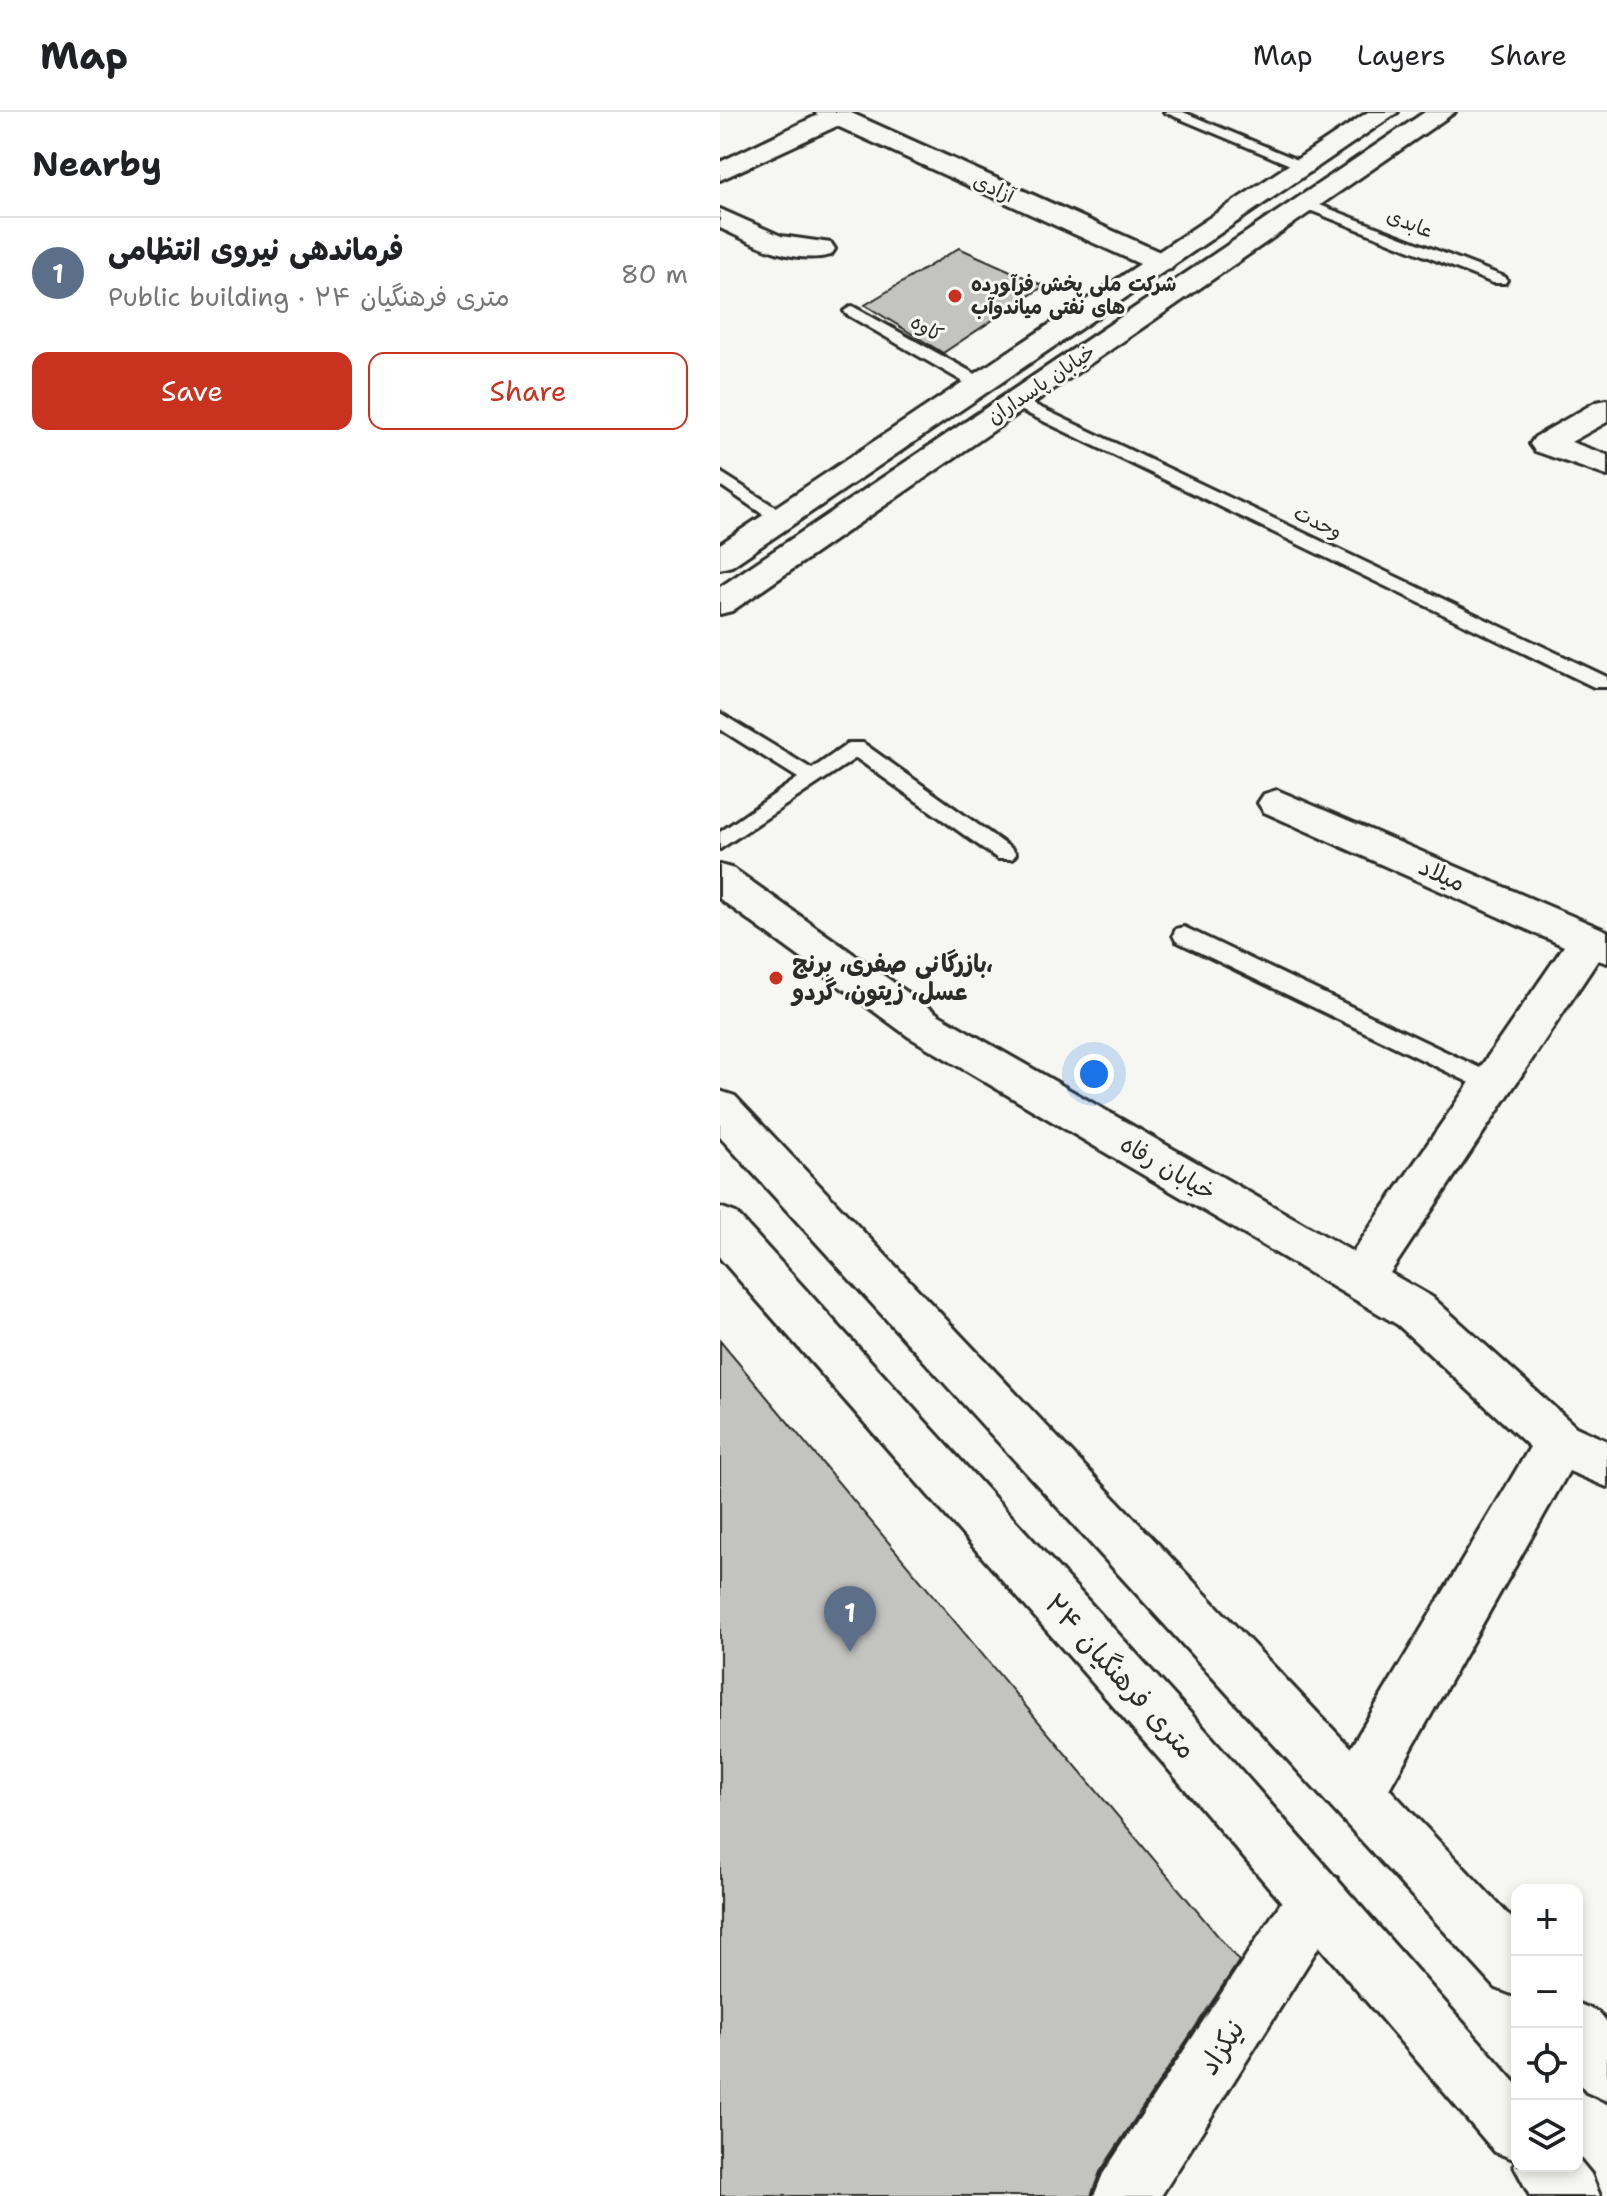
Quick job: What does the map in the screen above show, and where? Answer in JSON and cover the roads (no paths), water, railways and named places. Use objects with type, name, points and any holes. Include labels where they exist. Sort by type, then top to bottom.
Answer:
[{"type":"main road","name":"خیابان پاسداران","points":[[720,559],[1385,112]]},
{"type":"main road","name":"خیابان پاسداران","points":[[720,603],[1442,112]]},
{"type":"main road","points":[[720,172],[832,114]]},
{"type":"main road","name":"آزادی","points":[[832,114],[1161,263]]},
{"type":"main road","points":[[720,217],[775,244],[821,249]]},
{"type":"main road","points":[[1607,409],[1546,444],[1607,466]]},
{"type":"main road","name":"میلاد","points":[[1277,803],[1599,944]]},
{"type":"main road","name":"خیابان رفاه","points":[[720,879],[924,1026],[1415,1311],[1559,1443],[1607,1464]]},
{"type":"main road","points":[[1360,1279],[1493,1084],[1599,944]]},
{"type":"main road","points":[[720,1108],[1511,1960]]},
{"type":"main road","name":"۲۴ متری فرهنگیان","points":[[720,1226],[1317,1898],[1511,2123]]},
{"type":"main road","points":[[1356,1792],[1559,1443]]},
{"type":"main road","name":"نیکزاد","points":[[1125,2196],[1317,1898]]},
{"type":"main road","points":[[1583,2041],[1607,2071]]},
{"type":"main road","points":[[1550,2172],[1569,2196]]},
{"type":"lane","points":[[1171,112],[1305,166]]},
{"type":"lane","name":"عابدی","points":[[1307,204],[1499,280]]},
{"type":"lane","name":"کاوه","points":[[852,311],[980,384]]},
{"type":"lane","name":"وحدت","points":[[1016,401],[1601,682]]},
{"type":"lane","points":[[720,477],[780,518]]},
{"type":"lane","points":[[720,720],[812,778]]},
{"type":"lane","points":[[720,842],[856,748],[1005,854]]},
{"type":"lane","points":[[1184,935],[1493,1084]]},
{"type":"place","name":"شرکت ملی پخش فرآورده های نفتی میاندوآب","points":[[955,296]]},
{"type":"place","name":"بازرگانی صفری، برنج، عسل، زیتون، گردو","points":[[776,978]]},
{"type":"place","name":"فرماندهی نیروی انتظامی","points":[[850,1652]]}]
